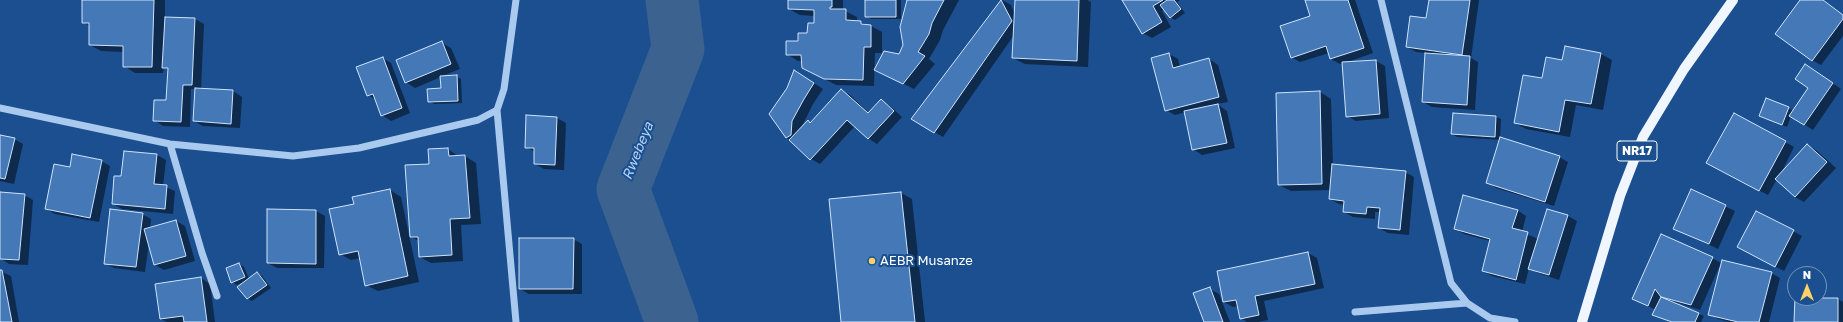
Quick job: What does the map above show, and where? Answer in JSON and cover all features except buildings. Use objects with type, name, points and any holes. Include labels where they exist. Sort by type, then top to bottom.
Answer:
[{"type":"main road","name":"NR17","points":[[1582,322],[1620,196],[1643,137],[1684,69],[1733,0]]},
{"type":"street","points":[[516,0],[504,89],[497,110],[516,322]]},
{"type":"street","points":[[1381,0],[1451,283],[1467,304],[1490,318],[1515,322]]},
{"type":"street","points":[[0,108],[170,144],[293,156],[359,148],[478,120],[497,110]]},
{"type":"street","points":[[170,144],[202,253],[217,296]]},
{"type":"street","points":[[1355,312],[1467,304]]},
{"type":"waterway","name":"Rwebeya","points":[[672,0],[678,49],[623,189],[672,322]]},
{"type":"place","name":"AEBR Musanze","points":[[872,261]]}]
